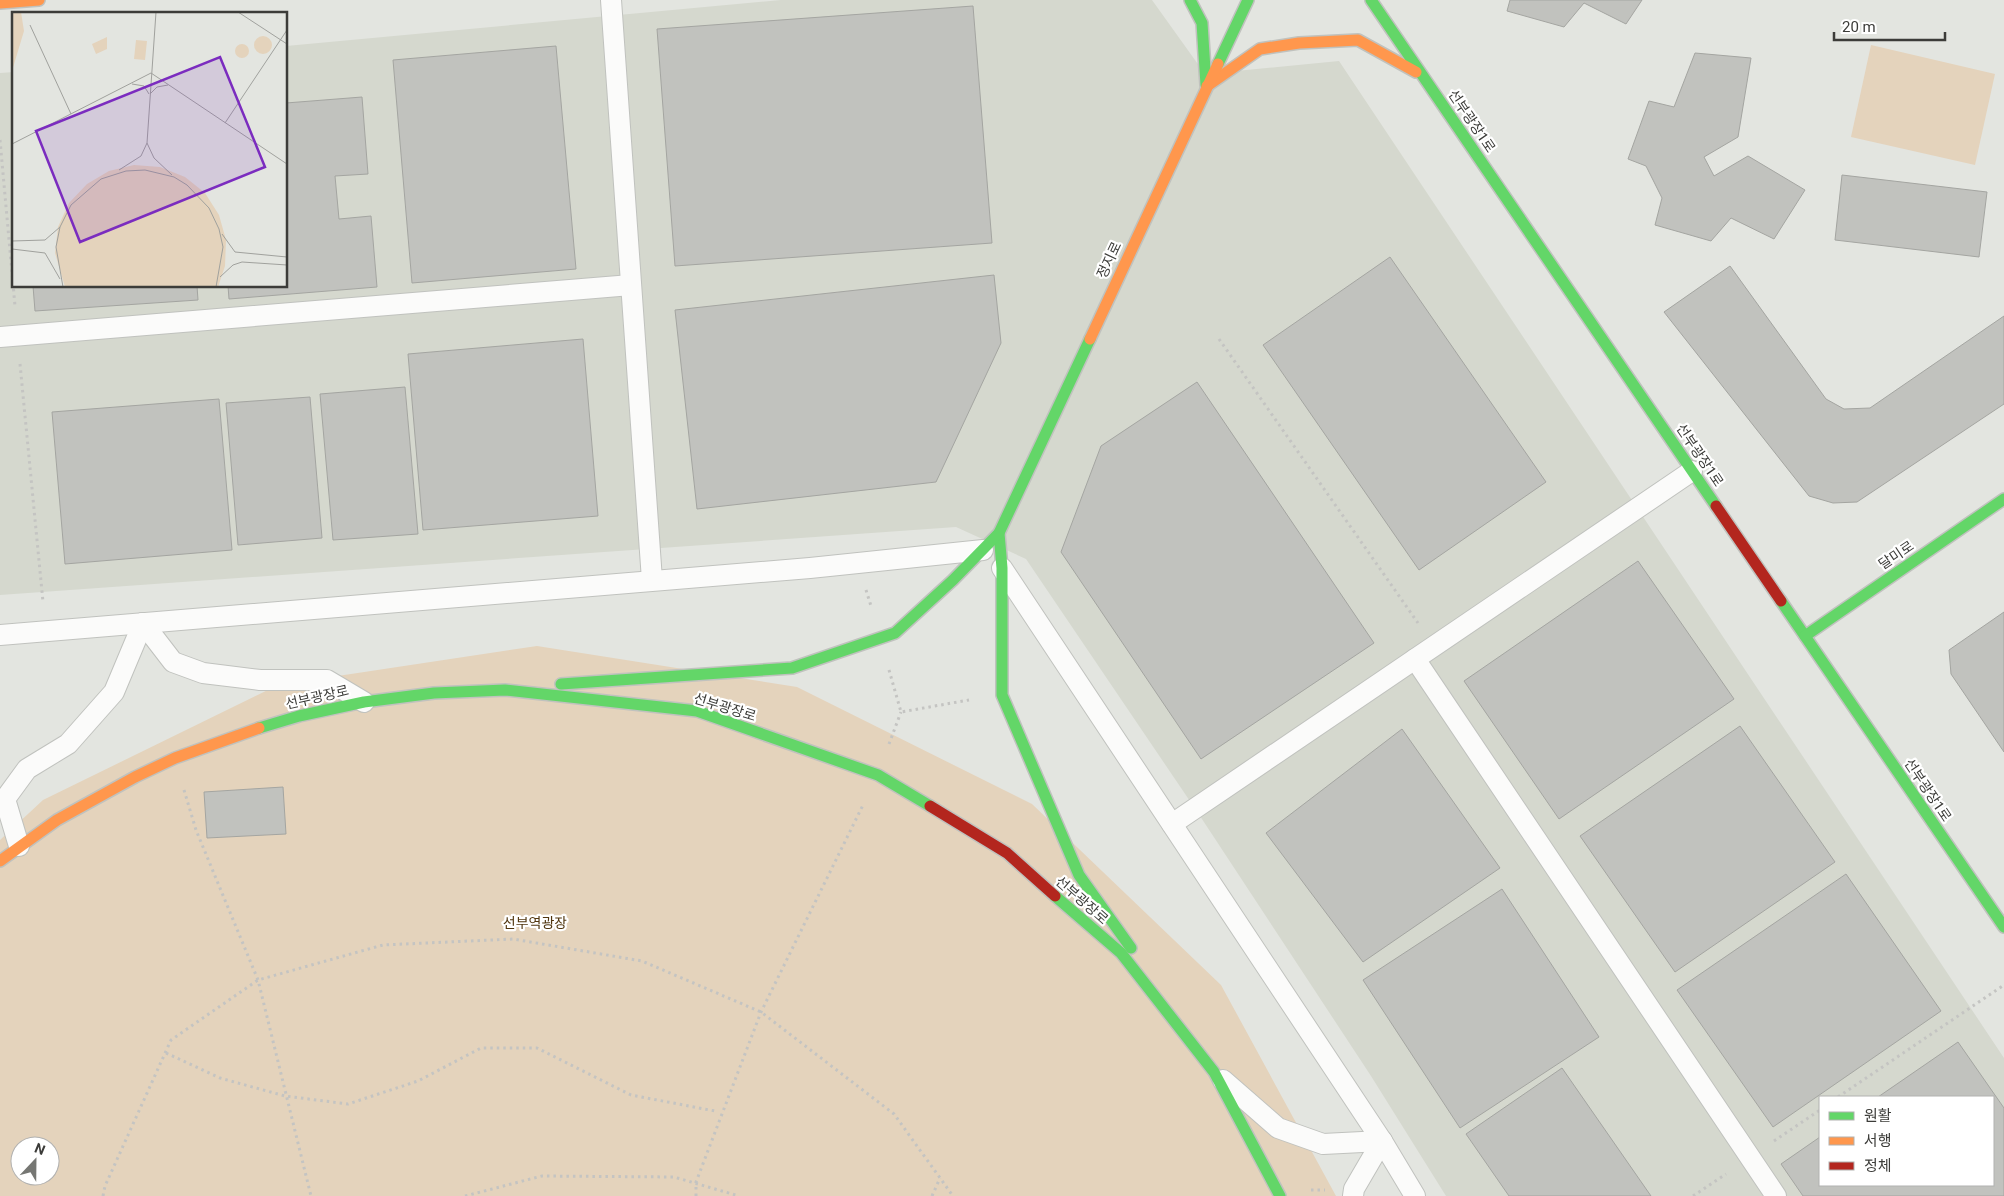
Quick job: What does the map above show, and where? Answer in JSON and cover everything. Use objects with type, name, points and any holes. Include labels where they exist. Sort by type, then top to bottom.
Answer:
[{"type":"street","points":[[0,3],[39,0]]},
{"type":"street","points":[[1190,0],[1202,23],[1206,87]]},
{"type":"street","name":"정지로","points":[[999,533],[1248,0]]},
{"type":"street","name":"선부광장1로","points":[[1371,0],[2004,928]]},
{"type":"street","points":[[1206,87],[1260,49],[1299,43],[1358,40],[1422,75]]},
{"type":"street","name":"달미로","points":[[1804,636],[2004,500]]},
{"type":"street","points":[[505,690],[573,682],[792,668],[895,634],[999,533]]},
{"type":"street","points":[[999,533],[1002,568],[1002,695],[1080,875],[1176,1012],[1214,1072]]},
{"type":"street","name":"선부광장로","points":[[0,861],[95,798],[175,758],[236,735],[290,718],[364,702],[434,693],[505,690],[696,711],[878,775],[1007,853],[1121,954],[1214,1072],[1280,1196]]},
{"type":"lane","points":[[611,0],[652,580]]},
{"type":"lane","points":[[9,336],[631,285]]},
{"type":"lane","points":[[1172,824],[1692,471]]},
{"type":"lane","points":[[0,635],[810,568],[858,561],[983,550]]},
{"type":"lane","points":[[1002,568],[1382,1141],[1415,1196]]},
{"type":"lane","points":[[143,623],[173,662],[203,673],[260,680],[327,680],[364,702]]},
{"type":"lane","points":[[20,846],[5,799],[27,769],[68,744],[114,692],[143,623]]},
{"type":"lane","points":[[1415,659],[1776,1196]]},
{"type":"lane","points":[[1214,1072],[1278,1128],[1322,1144],[1382,1141]]},
{"type":"lane","points":[[1353,1196],[1354,1190],[1382,1141]]},
{"type":"path","points":[[0,140],[9,336],[46,631]]},
{"type":"path","points":[[1219,339],[1434,646]]},
{"type":"path","points":[[858,561],[901,712],[1002,695]]},
{"type":"path","points":[[175,758],[196,830],[258,980],[311,1196]]},
{"type":"path","points":[[696,1196],[696,1182],[761,1012],[878,775]]},
{"type":"path","points":[[102,1196],[171,1040],[258,980],[383,945],[513,938],[642,961],[761,1012],[894,1114],[954,1196]]},
{"type":"path","points":[[1839,1096],[2004,985]]},
{"type":"path","points":[[166,1052],[220,1078],[285,1096],[348,1104],[418,1081],[482,1048],[537,1048],[631,1095],[715,1111]]},
{"type":"path","points":[[465,1196],[542,1176],[674,1177],[739,1196]]},
{"type":"path","points":[[932,1196],[941,1178]]},
{"type":"shaded area","points":[[781,0],[1152,0],[1205,74],[1339,61],[2004,1058],[2004,1196],[1446,1196],[1371,1076],[1198,813],[1026,559],[956,527],[0,595],[0,73],[12,72],[12,288],[288,288],[288,46]]},
{"type":"green space","points":[[1871,45],[1995,74],[1975,165],[1851,137]]},
{"type":"green space","name":"선부역광장","points":[[537,646],[797,687],[1032,804],[1221,985],[1336,1196],[0,1196],[0,840],[43,800],[278,685]]},
{"type":"building","points":[[1510,0],[1642,0],[1626,24],[1584,3],[1564,27],[1507,11]]},
{"type":"building","points":[[973,6],[992,243],[675,266],[657,29]]},
{"type":"building","points":[[556,46],[576,269],[412,283],[393,60]]},
{"type":"building","points":[[1695,53],[1751,58],[1738,137],[1704,157],[1714,176],[1748,156],[1805,190],[1774,239],[1731,218],[1711,241],[1655,225],[1662,198],[1646,166],[1628,159],[1649,101],[1674,107]]},
{"type":"building","points":[[362,97],[368,174],[335,176],[339,219],[371,216],[377,287],[229,299],[228,288],[288,288],[288,103]]},
{"type":"building","points":[[1842,175],[1987,192],[1979,257],[1835,240]]},
{"type":"building","points":[[1390,257],[1546,482],[1419,570],[1263,345]]},
{"type":"building","points":[[1730,266],[1826,399],[1844,409],[1870,408],[2004,316],[2004,404],[1857,502],[1833,503],[1809,496],[1664,312]]},
{"type":"building","points":[[994,275],[1001,343],[936,482],[697,509],[675,310]]},
{"type":"building","points":[[33,288],[197,288],[198,300],[35,311]]},
{"type":"building","points":[[583,339],[598,516],[423,530],[408,354]]},
{"type":"building","points":[[1197,382],[1374,643],[1201,759],[1061,552],[1101,446]]},
{"type":"building","points":[[405,387],[418,534],[333,540],[320,394]]},
{"type":"building","points":[[310,397],[322,538],[238,545],[226,403]]},
{"type":"building","points":[[219,399],[232,550],[65,564],[52,412]]},
{"type":"building","points":[[1638,561],[1734,699],[1559,819],[1464,681]]},
{"type":"building","points":[[2004,612],[2004,752],[1951,674],[1949,650]]},
{"type":"building","points":[[1740,726],[1835,862],[1675,972],[1580,836]]},
{"type":"building","points":[[1402,729],[1500,868],[1363,962],[1266,833]]},
{"type":"building","points":[[283,787],[286,834],[207,838],[204,792]]},
{"type":"building","points":[[1846,874],[1941,1011],[1773,1127],[1677,990]]},
{"type":"building","points":[[1502,889],[1599,1037],[1460,1128],[1363,980]]},
{"type":"building","points":[[1958,1042],[2004,1108],[2004,1196],[1803,1196],[1781,1164],[1819,1138],[1819,1186],[1994,1186],[1994,1096],[1879,1096]]},
{"type":"building","points":[[1562,1068],[1651,1196],[1509,1196],[1466,1134]]},
{"type":"traffic: fast","points":[[1190,0],[1202,23],[1206,85]]},
{"type":"traffic: fast","points":[[1218,64],[1248,0]]},
{"type":"traffic: fast","points":[[1371,0],[1716,506]]},
{"type":"traffic: fast","points":[[561,684],[792,668],[895,633],[953,580],[999,533],[1090,339]]},
{"type":"traffic: fast","points":[[1805,636],[2004,499]]},
{"type":"traffic: fast","points":[[999,533],[1002,568],[1002,695],[1079,875],[1131,948]]},
{"type":"traffic: fast","points":[[1781,601],[2004,927]]},
{"type":"traffic: fast","points":[[259,728],[299,716],[364,702],[434,693],[505,690],[697,711],[878,775],[930,806]]},
{"type":"traffic: fast","points":[[1055,896],[1121,953],[1214,1072],[1280,1196]]},
{"type":"traffic: slow","points":[[0,3],[39,0]]},
{"type":"traffic: slow","points":[[1207,86],[1260,49],[1299,43],[1358,40],[1416,72]]},
{"type":"traffic: slow","points":[[1090,339],[1218,64]]},
{"type":"traffic: slow","points":[[0,861],[57,820],[135,777],[175,758],[259,728]]},
{"type":"traffic: jam","points":[[1716,506],[1781,601]]},
{"type":"traffic: jam","points":[[930,806],[1007,853],[1055,896]]}]
